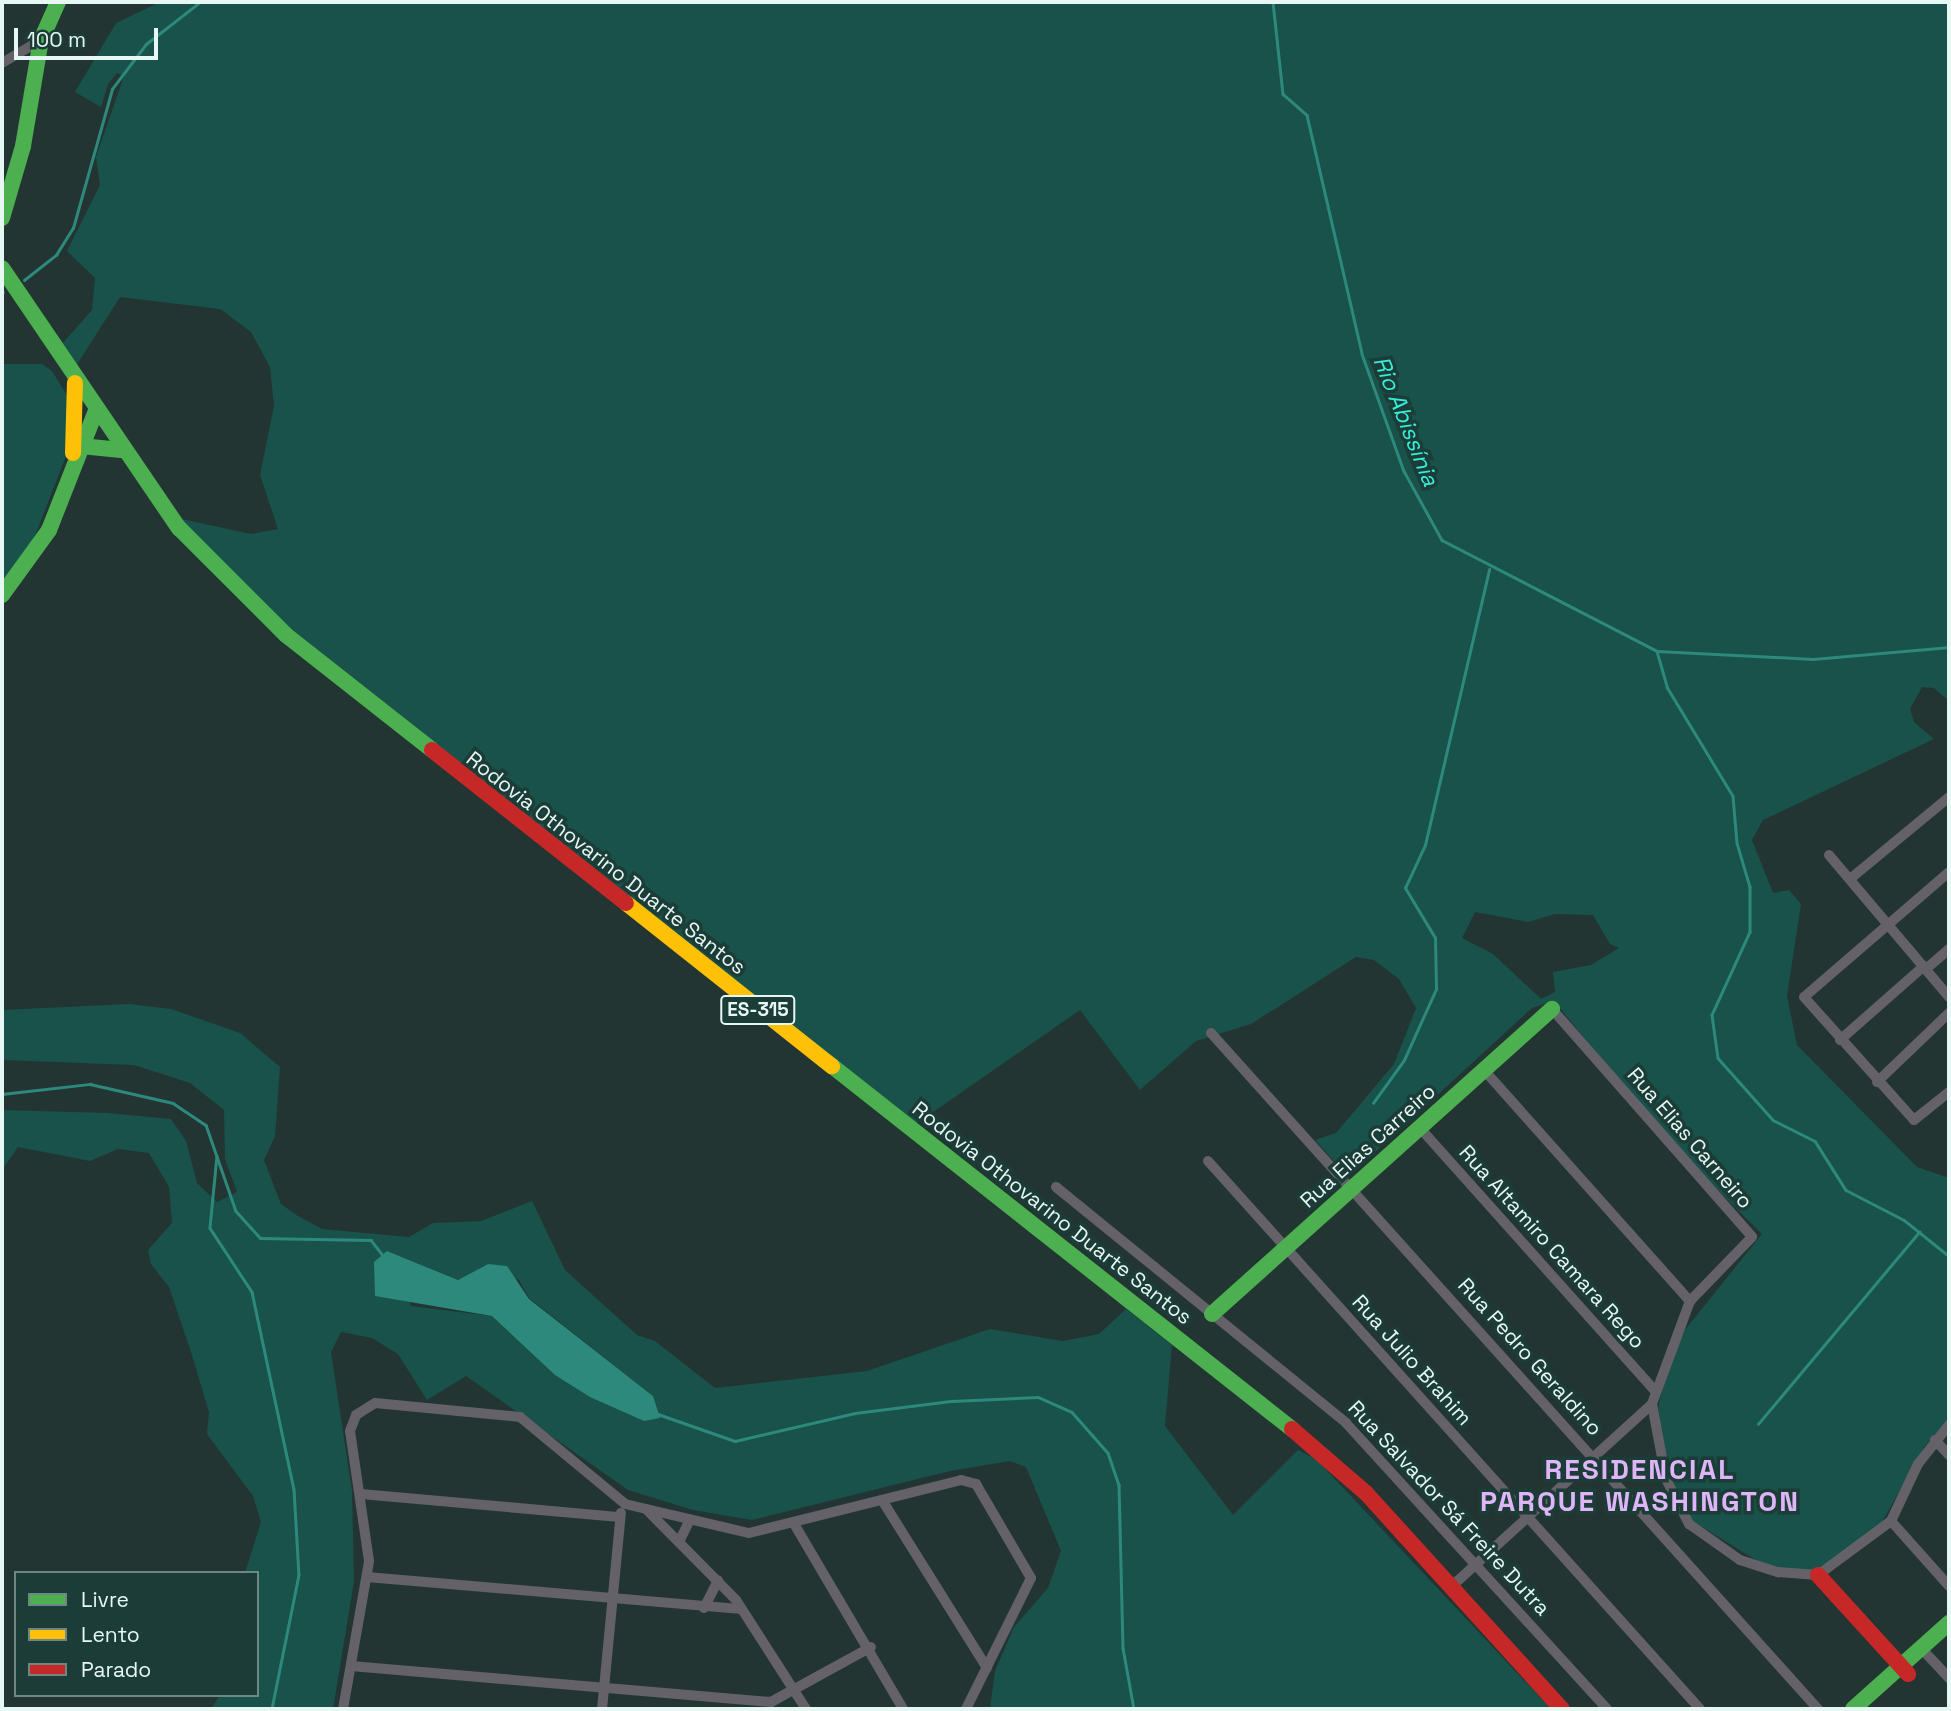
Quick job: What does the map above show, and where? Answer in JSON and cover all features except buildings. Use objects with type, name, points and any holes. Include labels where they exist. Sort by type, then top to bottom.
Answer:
[{"type":"main road","points":[[2,218],[23,146],[41,40],[58,2]]},
{"type":"main road","name":"Rodovia Othovarino Duarte Santos","points":[[2,268],[95,413],[179,528],[286,635],[1306,1440],[1451,1586],[1562,1709]]},
{"type":"main road","points":[[72,466],[75,383]]},
{"type":"main road","points":[[2,595],[31,562],[95,413]]},
{"type":"main road","points":[[81,446],[121,450]]},
{"type":"main road","name":"Rua Elias Carreiro","points":[[1212,1314],[1552,1009]]},
{"type":"main road","points":[[1818,1575],[1904,1670]]},
{"type":"main road","points":[[1853,1709],[1904,1670],[1949,1623]]},
{"type":"main road","points":[[1925,1651],[1949,1636]]},
{"type":"main road","points":[[1868,1709],[1904,1670]]},
{"type":"street","points":[[2,63],[41,40]]},
{"type":"street","points":[[1850,879],[1949,797]]},
{"type":"street","points":[[1829,855],[1949,998]]},
{"type":"street","points":[[1949,872],[1804,997],[1877,1082],[1914,1120],[1949,1092]]},
{"type":"street","points":[[1840,1040],[1949,949]]},
{"type":"street","name":"Rua Elias Carneiro","points":[[1552,1009],[1752,1237],[1690,1301],[1652,1404]]},
{"type":"street","points":[[1877,1082],[1949,1013]]},
{"type":"street","name":"Rua Pedro Geraldino","points":[[1211,1033],[1818,1709]]},
{"type":"street","points":[[1484,1070],[1690,1301]]},
{"type":"street","name":"Rua Altamiro Camara Rego","points":[[1420,1128],[1655,1391]]},
{"type":"street","name":"Rua Julio Brahim","points":[[1208,1161],[1700,1709]]},
{"type":"street","name":"Rua Salvador Sá Freire Dutra","points":[[1056,1187],[1346,1423],[1478,1562],[1607,1709]]},
{"type":"street","points":[[343,1709],[368,1577],[361,1493],[350,1431],[356,1415],[375,1403],[520,1417],[625,1504],[749,1533],[961,1480],[980,1487],[1031,1578],[966,1709]]},
{"type":"street","points":[[1451,1586],[1652,1404]]},
{"type":"street","points":[[1652,1404],[1666,1479],[1689,1524],[1740,1560],[1777,1572],[1818,1575],[1891,1521],[1936,1440],[1949,1425]]},
{"type":"street","points":[[1936,1440],[1949,1455]]},
{"type":"street","points":[[361,1493],[620,1517]]},
{"type":"street","points":[[882,1500],[987,1668]]},
{"type":"street","points":[[602,1709],[620,1517],[625,1504]]},
{"type":"street","points":[[646,1509],[718,1580],[742,1609],[806,1709]]},
{"type":"street","points":[[679,1542],[690,1519]]},
{"type":"street","points":[[1891,1521],[1949,1586]]},
{"type":"street","points":[[793,1522],[871,1647],[902,1709]]},
{"type":"street","points":[[368,1577],[704,1608],[742,1609]]},
{"type":"street","points":[[704,1608],[718,1580]]},
{"type":"street","points":[[351,1666],[771,1702],[871,1647]]},
{"type":"street","points":[[1925,1651],[1949,1678]]},
{"type":"shaded area","points":[[160,2],[1949,2],[1949,701],[1934,688],[1922,687],[1910,709],[1914,722],[1934,739],[1763,820],[1752,840],[1773,893],[1789,890],[1801,904],[1787,996],[1797,1045],[1917,1167],[1949,1178],[1949,1421],[1925,1446],[1877,1531],[1817,1573],[1767,1567],[1691,1520],[1674,1484],[1657,1415],[1663,1383],[1684,1331],[1762,1234],[1675,1148],[1554,1001],[1532,1008],[1348,1177],[1315,1140],[1336,1133],[1394,1064],[1416,1008],[1399,979],[1374,960],[1356,957],[1251,1024],[1196,1041],[1140,1090],[1080,1010],[916,1124],[270,617],[177,518],[251,534],[278,529],[260,475],[274,406],[270,367],[251,332],[220,309],[120,297],[74,369],[62,344],[92,310],[95,278],[67,251],[100,185],[96,157],[124,76],[117,73],[108,84],[101,107],[75,92],[116,23]],"holes":[[[1475,912],[1528,922],[1555,914],[1593,915],[1610,944],[1619,948],[1591,965],[1553,972],[1555,992],[1541,999],[1493,954],[1462,938]]]},
{"type":"shaded area","points":[[2,364],[42,364],[52,371],[68,397],[68,451],[31,546],[2,585]]},
{"type":"shaded area","points":[[129,1004],[171,1009],[240,1033],[280,1067],[275,1136],[264,1160],[281,1204],[322,1229],[409,1237],[433,1223],[481,1221],[532,1201],[565,1270],[637,1335],[655,1341],[715,1388],[867,1371],[990,1329],[1063,1341],[1099,1334],[1126,1309],[1172,1345],[1165,1426],[1233,1515],[1298,1450],[1317,1460],[1551,1709],[990,1709],[995,1671],[1014,1627],[1048,1588],[1061,1551],[1026,1467],[1010,1461],[950,1471],[752,1520],[693,1510],[628,1490],[466,1376],[427,1400],[398,1354],[372,1338],[341,1332],[331,1352],[352,1491],[354,1581],[333,1709],[211,1709],[219,1697],[259,1697],[259,1571],[246,1571],[261,1522],[253,1496],[207,1434],[209,1412],[191,1352],[169,1287],[151,1264],[148,1250],[172,1223],[169,1187],[149,1153],[118,1149],[90,1161],[18,1147],[2,1170],[2,1110],[108,1113],[171,1119],[186,1141],[197,1183],[217,1202],[237,1192],[225,1159],[224,1110],[190,1083],[134,1065],[2,1060],[2,1010]],"holes":[[[387,1251],[458,1280],[488,1264],[519,1280],[529,1298],[653,1396],[603,1403],[492,1316],[411,1306]]]},
{"type":"shaded area","points":[[387,1251],[458,1280],[488,1264],[507,1266],[529,1299],[653,1396],[660,1418],[644,1421],[590,1397],[555,1375],[492,1316],[375,1296],[374,1262]]},
{"type":"waterway","name":"Rio Abissínia","points":[[24,280],[56,255],[73,228],[112,89],[146,44],[200,2]]},
{"type":"waterway","name":"Rio Abissínia","points":[[1273,2],[1283,94],[1307,115],[1362,354],[1404,471],[1442,540],[1657,651],[1813,659],[1949,647]]},
{"type":"waterway","points":[[1373,1103],[1404,1060],[1436,989],[1435,938],[1405,888],[1425,845],[1489,569]]},
{"type":"waterway","points":[[1657,651],[1667,687],[1733,796],[1737,843],[1750,887],[1750,932],[1712,1015],[1718,1058],[1773,1120],[1815,1141],[1846,1190],[1904,1220],[1949,1256]]},
{"type":"waterway","points":[[2,1094],[90,1084],[173,1103],[206,1125],[236,1211],[260,1238],[371,1240],[382,1254]]},
{"type":"waterway","points":[[217,1156],[210,1228],[252,1292],[294,1489],[299,1575],[272,1709]]},
{"type":"waterway","points":[[1758,1424],[1919,1232]]},
{"type":"waterway","points":[[658,1414],[735,1441],[855,1413],[952,1401],[1038,1397],[1072,1412],[1108,1453],[1119,1485],[1123,1648],[1134,1709]]},
{"type":"traffic: fast","points":[[2,218],[23,146],[41,40],[58,2]]},
{"type":"traffic: fast","points":[[2,268],[179,528],[286,635],[432,750]]},
{"type":"traffic: fast","points":[[2,595],[49,530],[95,413]]},
{"type":"traffic: fast","points":[[81,446],[121,450]]},
{"type":"traffic: fast","points":[[1212,1314],[1552,1009]]},
{"type":"traffic: fast","points":[[832,1066],[1292,1429]]},
{"type":"traffic: fast","points":[[1853,1709],[1949,1623]]},
{"type":"traffic: slow","points":[[73,453],[75,383]]},
{"type":"traffic: slow","points":[[626,903],[832,1066]]},
{"type":"traffic: jam","points":[[432,750],[626,903]]},
{"type":"traffic: jam","points":[[1292,1429],[1366,1493],[1562,1709]]},
{"type":"traffic: jam","points":[[1818,1575],[1908,1674]]},
{"type":"district","name":"RESIDENCIAL PARQUE WASHINGTON","points":[[1640,1485]]}]
